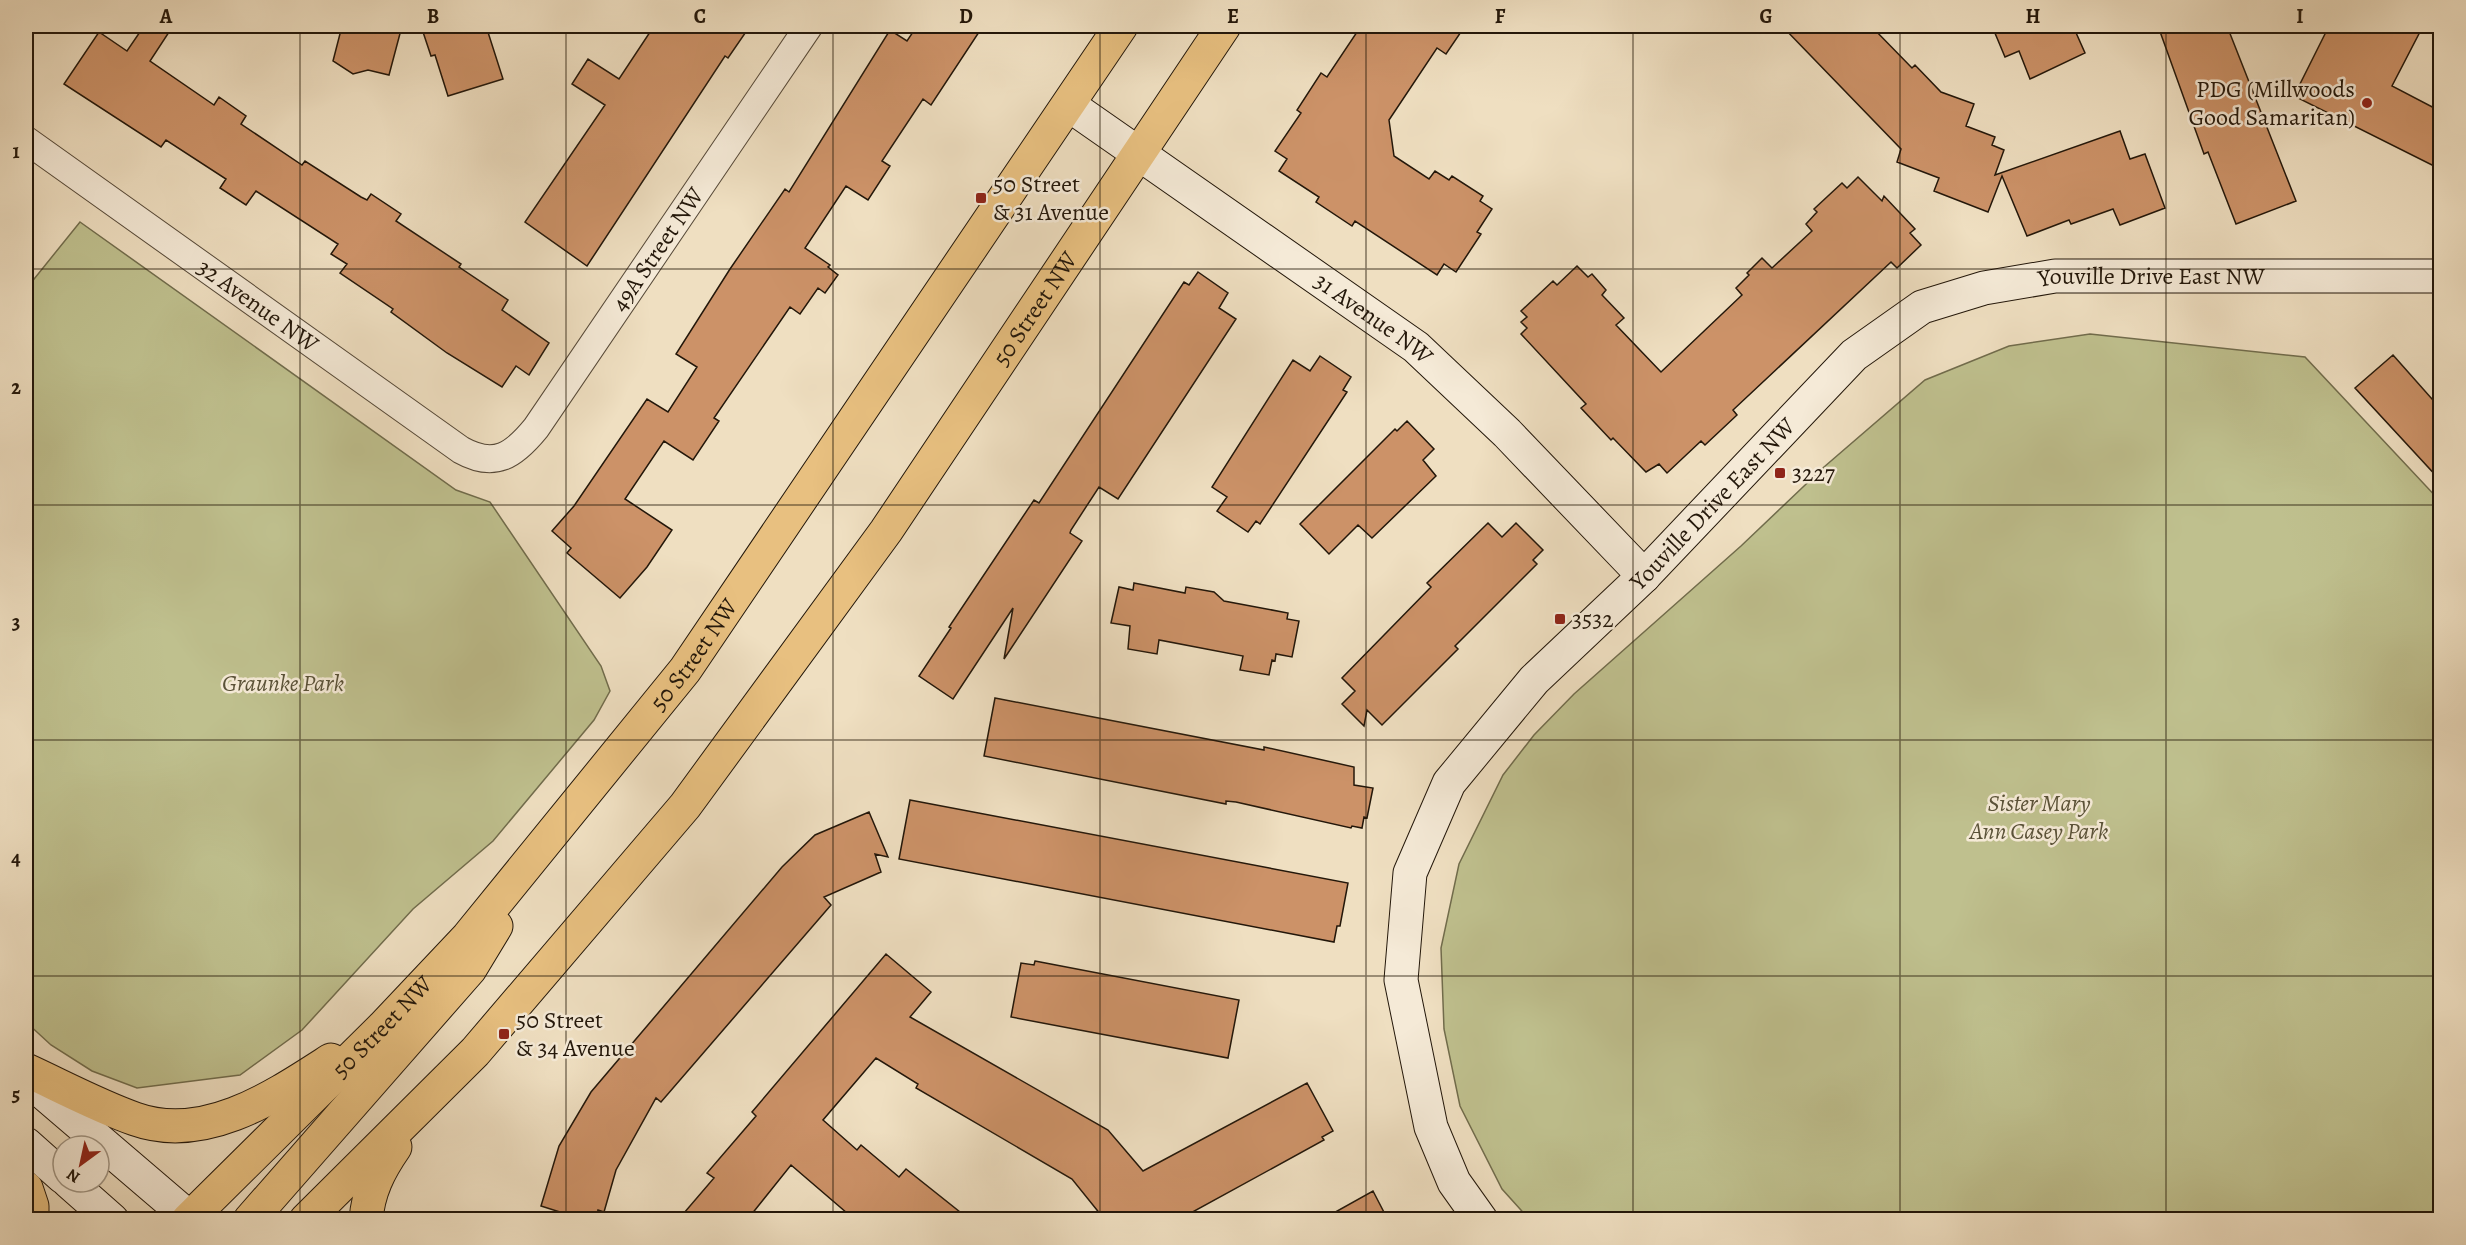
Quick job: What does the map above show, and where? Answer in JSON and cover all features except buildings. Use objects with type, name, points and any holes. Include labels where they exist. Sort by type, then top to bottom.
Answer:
[{"type":"main road","name":"50 Street NW","points":[[190,1219],[383,1027],[468,937],[685,670],[1121,26]]},
{"type":"main road","name":"50 Street NW","points":[[306,1220],[475,1052],[685,806],[886,531],[1224,26]]},
{"type":"main road","points":[[250,1220],[470,969],[549,840]]},
{"type":"main road","points":[[26,1070],[136,1120],[182,1126],[235,1115],[272,1098],[383,1027]]},
{"type":"main road","points":[[366,1220],[367,1202],[381,1167],[429,1099]]},
{"type":"main road","points":[[26,1188],[32,1206],[32,1220]]},
{"type":"street","name":"49A Street NW","points":[[495,459],[510,455],[536,428],[809,26]]},
{"type":"street","name":"31 Avenue NW","points":[[1069,105],[1416,346],[1507,433],[1644,576]]},
{"type":"street","name":"32 Avenue NW","points":[[26,140],[461,450],[481,459],[495,459]]},
{"type":"street","name":"Youville Drive East NW","points":[[1481,1220],[1454,1182],[1431,1127],[1401,980],[1410,873],[1449,783],[1534,680],[1644,576],[1854,355],[1922,307],[1984,288],[2055,276],[2440,276]]},
{"type":"street","points":[[26,1078],[190,1219]]},
{"type":"street","points":[[26,1144],[51,1166]]},
{"type":"street","points":[[83,1194],[112,1220]]},
{"type":"green space","name":"Graunke Park","points":[[80,222],[456,490],[490,502],[601,666],[610,691],[594,720],[493,841],[413,909],[302,1030],[240,1075],[137,1088],[92,1071],[51,1045],[26,1022],[26,289]]},
{"type":"green space","name":"Sister Mary Ann Casey Park","points":[[2090,334],[2305,357],[2440,501],[2440,1219],[1529,1219],[1502,1189],[1460,1106],[1444,1029],[1441,948],[1459,864],[1503,775],[1534,735],[1574,694],[1741,546],[1824,467],[1925,380],[2009,346]]},
{"type":"place","name":"PDG (Millwoods Good Samaritan)","points":[[2367,103]]},
{"type":"place","name":"50 Street & 31 Avenue","points":[[981,198]]},
{"type":"place","name":"3227","points":[[1780,473]]},
{"type":"place","name":"3532","points":[[1560,619]]},
{"type":"place","name":"50 Street & 34 Avenue","points":[[504,1034]]}]
